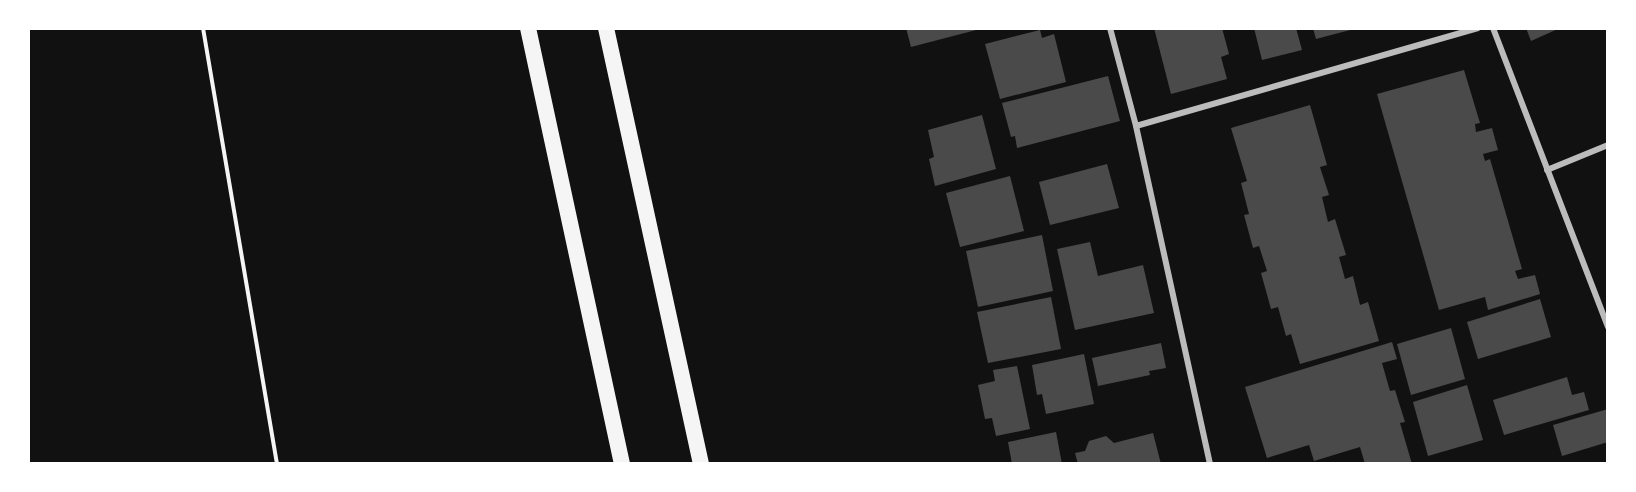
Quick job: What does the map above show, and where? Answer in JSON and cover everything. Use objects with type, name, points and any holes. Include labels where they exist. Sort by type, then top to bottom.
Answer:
[{"type":"highway","points":[[528,28],[622,464]]},
{"type":"highway","points":[[606,28],[701,464]]},
{"type":"street","points":[[1110,28],[1136,126],[1210,464]]},
{"type":"street","points":[[1136,126],[1478,28]]},
{"type":"street","points":[[1493,28],[1608,327]]},
{"type":"street","points":[[1547,170],[1608,145]]},
{"type":"path","points":[[203,28],[276,464]]},
{"type":"building","points":[[906,28],[980,28],[980,29],[911,47]]},
{"type":"building","points":[[1154,28],[1222,28],[1229,54],[1221,57],[1227,79],[1171,94]]},
{"type":"building","points":[[1254,28],[1296,28],[1302,50],[1262,60]]},
{"type":"building","points":[[1313,28],[1354,28],[1354,29],[1316,39]]},
{"type":"building","points":[[1526,28],[1560,28],[1531,41]]},
{"type":"building","points":[[1040,30],[1042,38],[1054,34],[1066,82],[1000,99],[985,44]]},
{"type":"building","points":[[1464,70],[1480,123],[1475,124],[1476,132],[1492,128],[1498,150],[1483,154],[1485,161],[1490,159],[1522,269],[1515,271],[1518,279],[1535,275],[1540,294],[1488,310],[1485,297],[1439,310],[1377,94]]},
{"type":"building","points":[[1108,76],[1120,121],[1017,148],[1015,136],[1011,137],[1002,103]]},
{"type":"building","points":[[1310,105],[1327,165],[1320,167],[1329,195],[1322,197],[1328,222],[1335,219],[1346,255],[1339,257],[1345,279],[1353,276],[1360,305],[1368,302],[1379,341],[1300,364],[1291,334],[1286,336],[1278,307],[1271,309],[1261,273],[1267,271],[1259,246],[1253,248],[1244,215],[1249,214],[1241,183],[1247,181],[1231,128]]},
{"type":"building","points":[[982,115],[996,169],[935,186],[929,159],[934,157],[928,130]]},
{"type":"building","points":[[1107,164],[1119,208],[1050,225],[1039,182]]},
{"type":"building","points":[[1010,176],[1024,231],[960,247],[946,193]]},
{"type":"building","points":[[1042,235],[1053,291],[978,307],[966,251]]},
{"type":"building","points":[[1090,242],[1098,276],[1143,265],[1154,313],[1075,330],[1057,249]]},
{"type":"building","points":[[1051,297],[1061,349],[988,363],[977,312]]},
{"type":"building","points":[[1540,299],[1551,337],[1478,359],[1467,322]]},
{"type":"building","points":[[1451,328],[1465,379],[1411,395],[1397,344]]},
{"type":"building","points":[[1392,342],[1397,359],[1382,363],[1390,391],[1395,390],[1405,422],[1400,423],[1412,464],[1365,464],[1360,447],[1314,461],[1309,445],[1267,458],[1245,387]]},
{"type":"building","points":[[1161,343],[1166,368],[1149,371],[1150,375],[1098,386],[1092,358]]},
{"type":"building","points":[[1084,354],[1094,404],[1046,414],[1042,394],[1037,395],[1032,365]]},
{"type":"building","points":[[1017,366],[1030,429],[996,436],[992,418],[985,419],[978,385],[995,381],[993,370]]},
{"type":"building","points":[[1567,377],[1572,395],[1584,392],[1589,410],[1504,435],[1493,400]]},
{"type":"building","points":[[1467,385],[1483,440],[1428,456],[1413,402]]},
{"type":"building","points":[[1608,409],[1608,442],[1562,456],[1553,425]]},
{"type":"building","points":[[1056,432],[1062,464],[1012,464],[1008,442]]},
{"type":"building","points":[[1153,433],[1161,464],[1078,464],[1075,453],[1085,451],[1089,441],[1106,436],[1114,443]]}]
